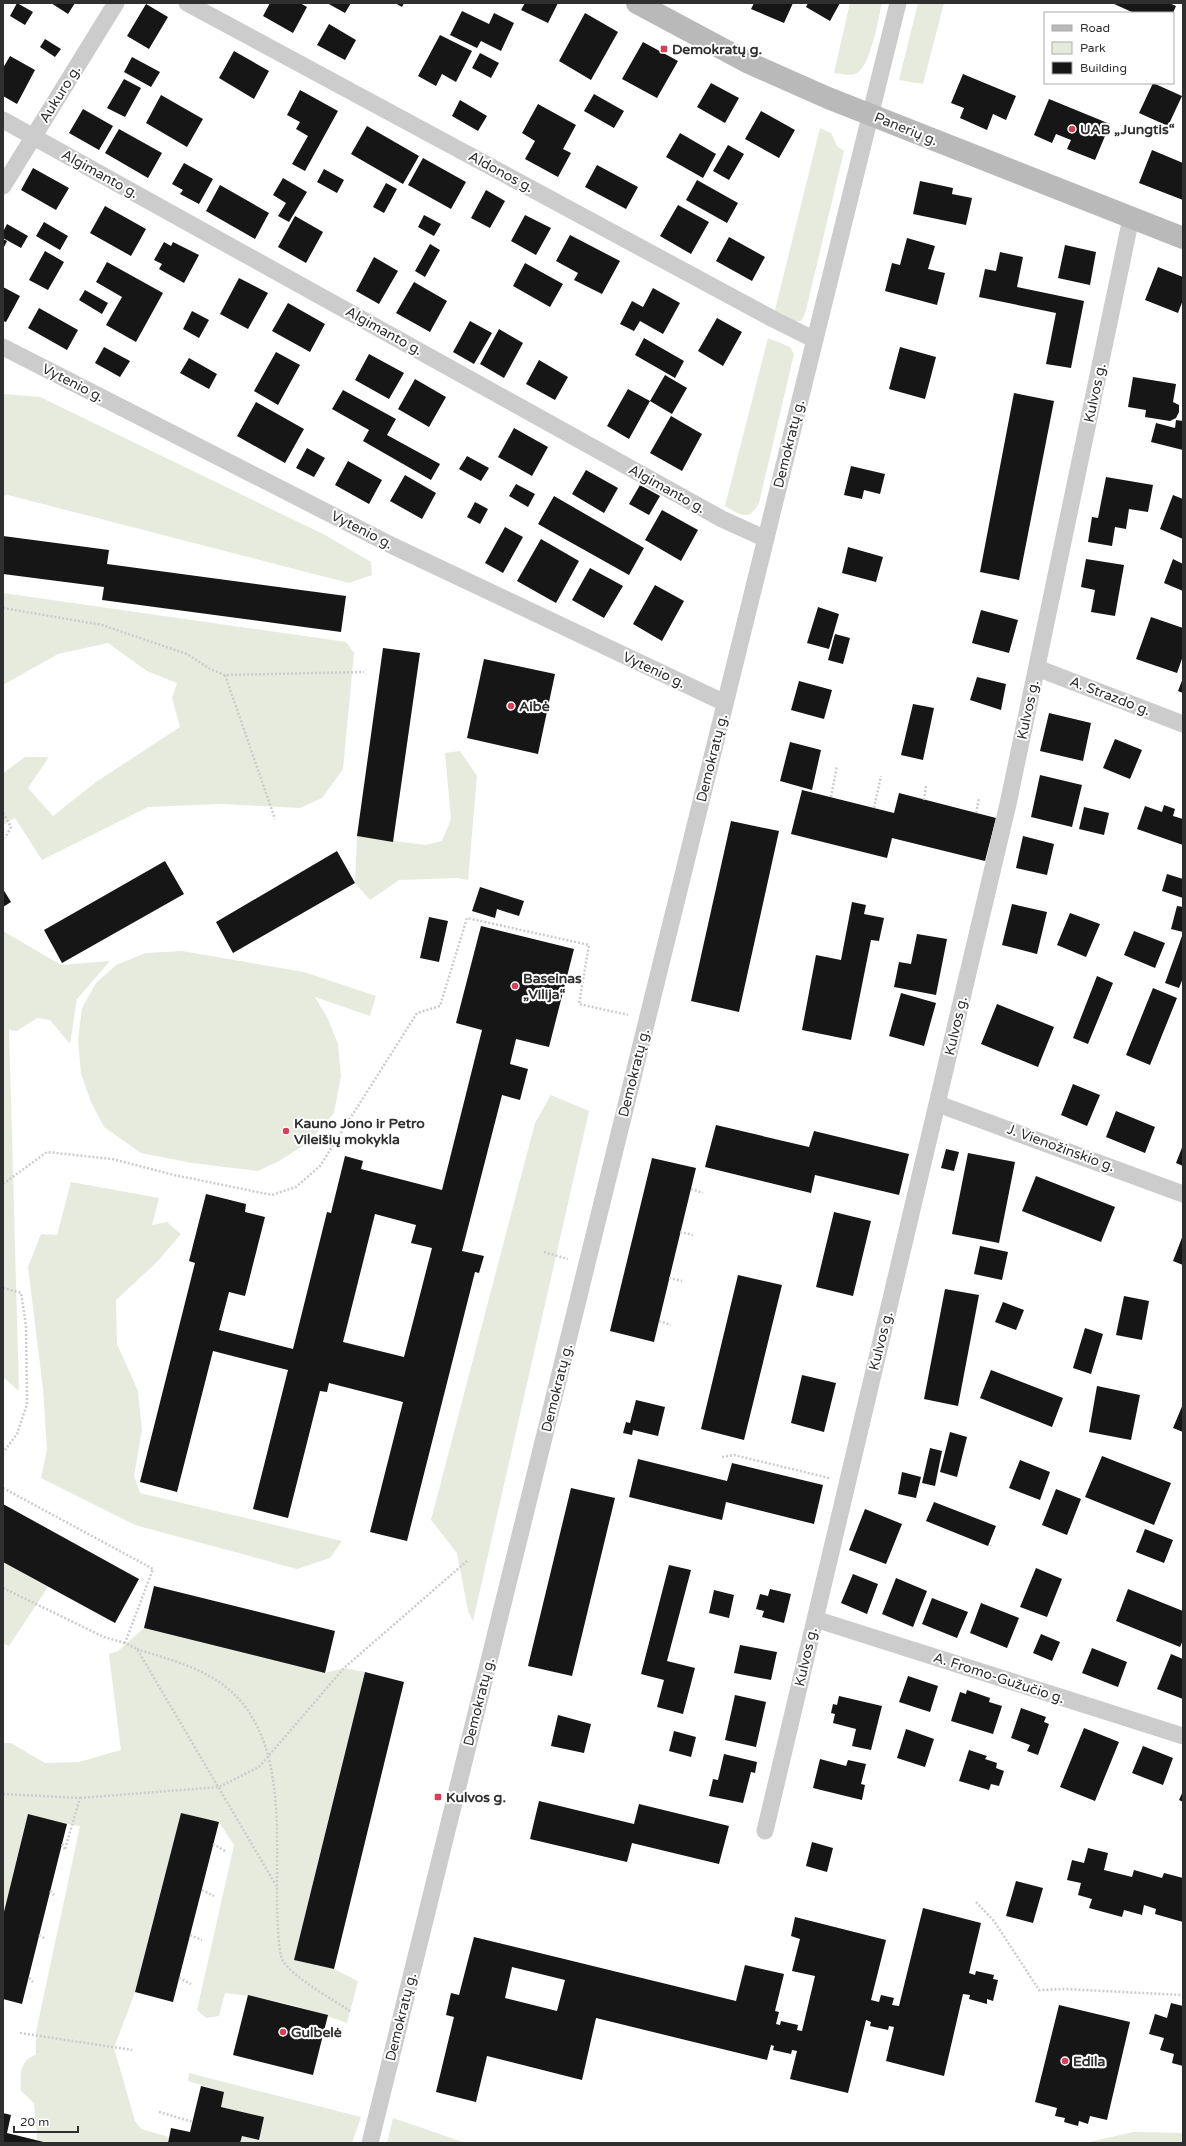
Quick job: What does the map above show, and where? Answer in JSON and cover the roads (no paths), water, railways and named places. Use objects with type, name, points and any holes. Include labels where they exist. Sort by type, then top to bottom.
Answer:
[{"type":"main road","name":"Panerių g.","points":[[637,3],[750,63],[871,116],[1183,238]]},
{"type":"street","name":"Aukuro g.","points":[[3,186],[116,3]]},
{"type":"street","name":"Aldonos g.","points":[[187,3],[766,316],[815,340]]},
{"type":"street","name":"Demokratų g.","points":[[370,2143],[898,3]]},
{"type":"street","name":"Algimanto g.","points":[[3,120],[722,520],[766,540]]},
{"type":"street","name":"Kulvos g.","points":[[765,1831],[1008,804],[1131,218]]},
{"type":"street","name":"Vytenio g.","points":[[3,347],[393,546],[725,704]]},
{"type":"street","name":"A. Strazdo g.","points":[[1037,668],[1183,724]]},
{"type":"street","name":"J. Vienožinskio g.","points":[[938,1104],[1183,1194]]},
{"type":"street","name":"A. Fromo-Gužučio g.","points":[[815,1620],[1183,1736]]},
{"type":"place","name":"Demokratų g.","points":[[664,49]]},
{"type":"place","name":"UAB „Jungtis“","points":[[1072,129]]},
{"type":"place","name":"Aibė","points":[[511,706]]},
{"type":"place","name":"Baseinas „Vilija“","points":[[515,986]]},
{"type":"place","name":"Kauno Jono ir Petro Vileišių mokykla","points":[[286,1131]]},
{"type":"place","name":"Kulvos g.","points":[[438,1797]]},
{"type":"place","name":"Gulbelė","points":[[283,2032]]},
{"type":"place","name":"Edila","points":[[1065,2061]]}]
